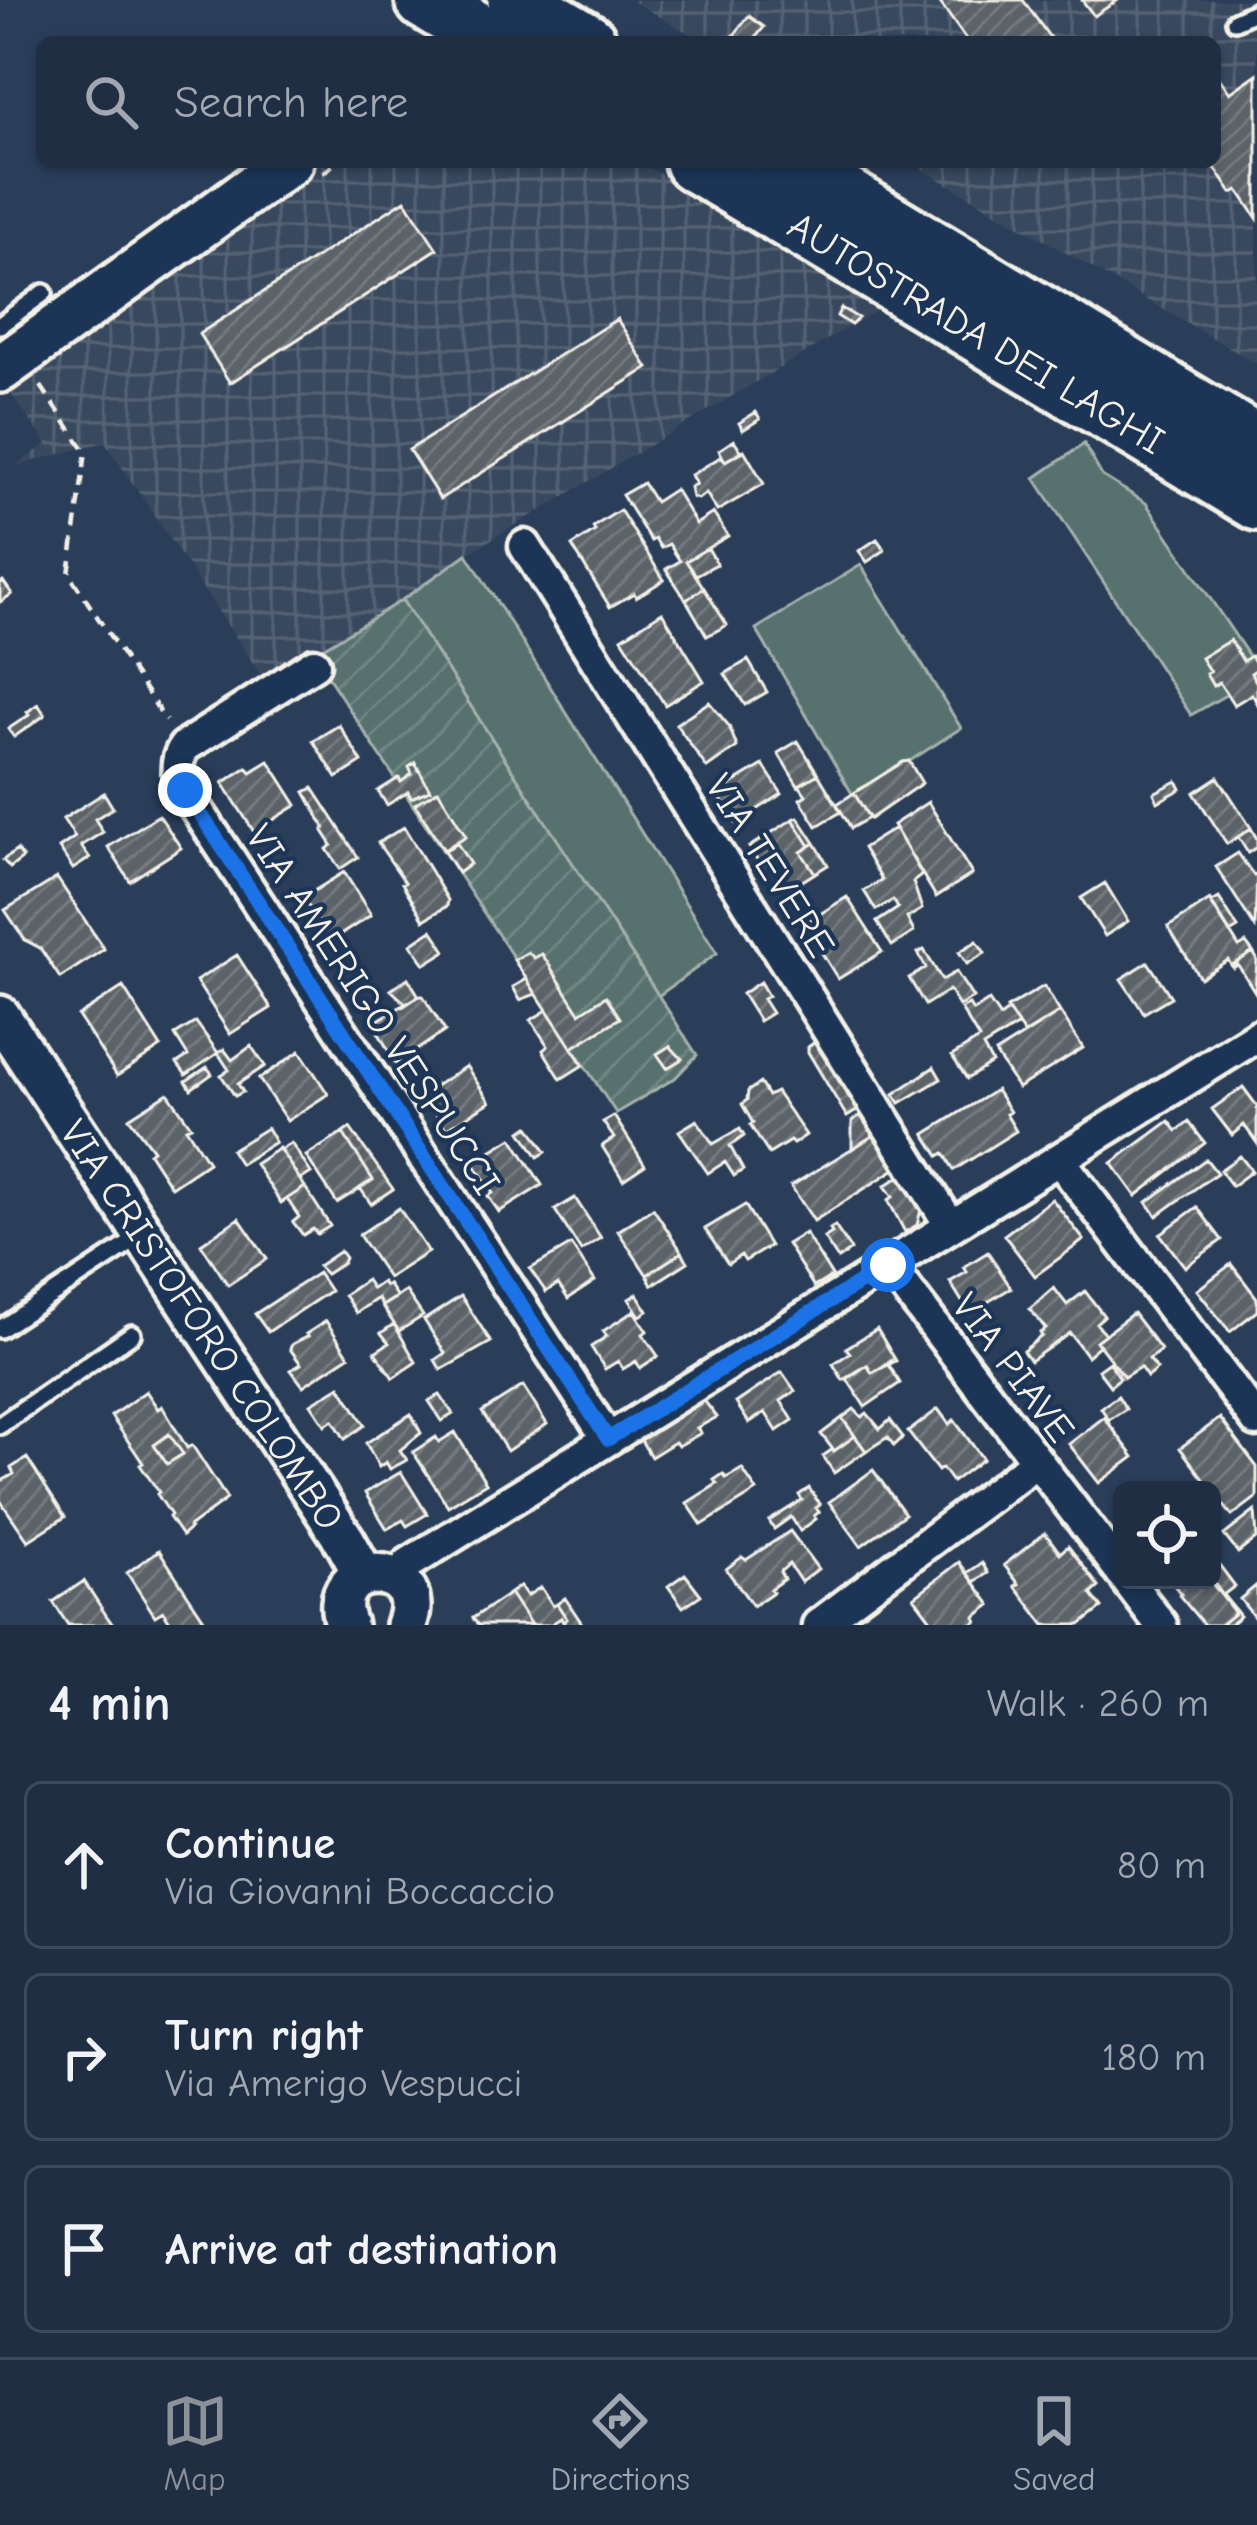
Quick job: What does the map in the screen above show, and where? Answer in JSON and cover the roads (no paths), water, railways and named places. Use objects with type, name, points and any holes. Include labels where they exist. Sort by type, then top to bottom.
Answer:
[{"type":"highway","points":[[425,0],[485,36]]},
{"type":"highway","points":[[517,0],[577,36]]},
{"type":"highway","name":"AUTOSTRADA DEI LAGHI","points":[[704,168],[1257,502]]},
{"type":"highway","name":"AUTOSTRADA DEI LAGHI","points":[[797,168],[1257,445]]},
{"type":"main road","points":[[19,375],[281,168]]},
{"type":"street","name":"VIA TEVERE","points":[[525,546],[951,1226]]},
{"type":"street","name":"VIA AMERIGO VESPUCCI","points":[[314,664],[184,747],[176,760],[178,776],[608,1439]]},
{"type":"street","name":"VIA CRISTOFORO COLOMBO","points":[[0,1016],[345,1541],[399,1604]]},
{"type":"street","points":[[399,1604],[408,1564],[1257,1036]]},
{"type":"street","points":[[1059,1159],[1257,1421]]},
{"type":"street","name":"VIA PIAVE","points":[[888,1265],[1113,1561]]},
{"type":"street","points":[[818,1625],[1037,1461]]},
{"type":"street","name":"VIA CRISTOFORO COLOMBO","points":[[346,1625],[342,1599],[354,1580],[399,1604]]},
{"type":"street","name":"VIA PIAVE","points":[[1134,1589],[1161,1625]]},
{"type":"lane","points":[[1235,21],[1257,11]]},
{"type":"lane","points":[[0,325],[44,292]]},
{"type":"lane","points":[[0,1329],[143,1235]]},
{"type":"lane","points":[[0,1425],[132,1334]]}]
